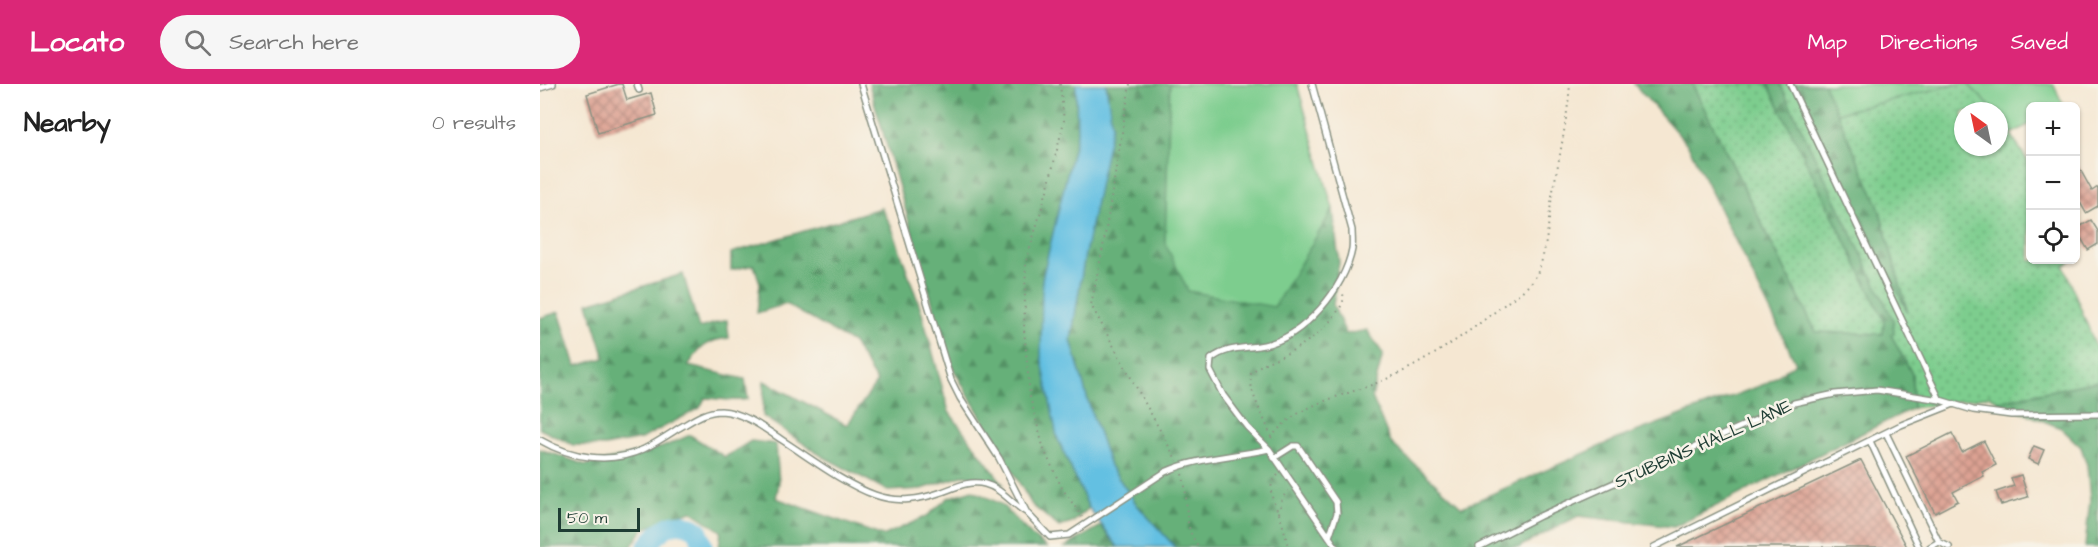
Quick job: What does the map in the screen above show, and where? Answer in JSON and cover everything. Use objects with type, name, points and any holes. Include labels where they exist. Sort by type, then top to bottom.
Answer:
[{"type":"lane","points":[[540,88],[553,84]]},
{"type":"lane","points":[[861,84],[951,380],[999,458],[1028,513],[1050,537],[1069,535],[1179,465],[1269,449]]},
{"type":"lane","points":[[1312,84],[1352,230],[1352,248],[1340,280],[1321,308],[1296,330],[1280,340],[1265,345],[1221,352],[1211,359],[1210,370],[1224,395],[1247,427],[1269,449],[1336,547]]},
{"type":"lane","points":[[1790,84],[1940,400]]},
{"type":"lane","name":"STUBBINS HALL LANE","points":[[1479,547],[1540,516],[1794,403],[1835,394],[1877,390],[1940,400],[1973,410],[2011,415],[2098,414]]},
{"type":"lane","points":[[1654,547],[1886,433],[1954,404]]},
{"type":"lane","points":[[540,440],[568,454],[590,458],[608,457],[644,449],[705,413],[722,411],[741,416],[759,425],[818,463],[875,495],[900,501],[922,499],[957,485],[984,484],[999,491],[1028,513]]},
{"type":"lane","points":[[1886,433],[1939,542],[1949,547]]},
{"type":"lane","points":[[1870,441],[1919,547]]},
{"type":"lane","points":[[1274,458],[1293,446],[1298,446],[1336,502],[1337,513],[1329,537]]},
{"type":"lane","points":[[1930,547],[1939,542]]},
{"type":"path","points":[[1060,84],[1064,121],[1051,177],[1026,262],[1024,329],[1026,368],[1030,397],[1044,450],[1062,489],[1086,524]]},
{"type":"path","points":[[1130,84],[1091,305],[1179,465],[1185,482],[1188,526],[1192,538],[1199,547]]},
{"type":"path","points":[[1340,280],[1344,299],[1327,326],[1295,349],[1263,363],[1251,374],[1251,388],[1271,438],[1277,429],[1301,411],[1412,367],[1476,327],[1535,278],[1548,223],[1568,112],[1570,84]]},
{"type":"path","points":[[1282,471],[1274,479],[1270,495],[1279,513],[1288,547]]},
{"type":"path","points":[[1279,513],[1282,498],[1295,486]]},
{"type":"green space","points":[[869,84],[1076,84],[1077,133],[1042,279],[1057,437],[1089,508],[1072,523],[1059,527],[1032,505],[950,363]]},
{"type":"green space","points":[[1106,84],[1170,84],[1165,243],[1274,306],[1333,209],[1339,263],[1333,305],[1346,334],[1367,330],[1383,354],[1372,397],[1391,443],[1462,507],[1617,439],[1765,384],[1796,363],[1688,145],[1634,84],[1692,84],[1816,332],[1883,334],[1884,320],[1768,84],[1780,84],[1893,320],[1894,334],[1891,335],[1912,374],[1913,408],[1674,527],[1578,516],[1519,547],[1175,547],[1137,505],[1110,466],[1090,408],[1071,340],[1085,254],[1111,125]]},
{"type":"green space","points":[[1170,84],[1297,84],[1333,209],[1274,307],[1188,291],[1165,243]]},
{"type":"green space","points":[[1692,84],[1795,84],[1813,119],[1957,84],[1968,84],[1986,102],[1954,102],[1954,156],[2008,156],[2008,130],[2026,159],[2026,264],[2067,264],[2064,266],[2098,352],[2098,381],[1999,401],[1990,396],[1913,408],[1912,374],[1891,335],[1816,332]]},
{"type":"green space","points":[[1795,84],[1824,84],[1878,205],[1908,313]]},
{"type":"green space","points":[[1824,84],[1957,84],[1837,113]]},
{"type":"green space","points":[[1968,84],[2053,84],[2062,102],[2026,102],[2026,126],[2011,134],[2008,129],[2008,102],[1986,102]]},
{"type":"green space","points":[[881,208],[891,225],[921,310],[949,412],[1003,484],[965,475],[922,489],[888,491],[822,456],[763,416],[764,381],[847,425],[877,382],[853,343],[786,304],[757,313],[760,283],[754,265],[731,270],[731,253]]},
{"type":"green space","points":[[683,274],[699,328],[727,320],[729,338],[705,346],[688,366],[745,379],[748,399],[705,398],[700,408],[641,439],[605,446],[573,445],[540,429],[540,318],[559,312],[576,366],[605,358],[588,303]]},
{"type":"green space","points":[[2098,381],[2098,547],[2085,547],[2090,500],[2087,465],[2081,447],[2061,428],[1997,402]]},
{"type":"green space","points":[[690,435],[725,457],[751,441],[776,444],[779,483],[776,498],[883,536],[927,516],[948,498],[972,490],[1001,504],[1032,536],[1047,547],[719,547],[721,531],[691,511],[643,529],[631,547],[540,547],[540,449],[586,465],[663,447]]},
{"type":"green space","points":[[1101,526],[1118,547],[1065,547]]},
{"type":"water","points":[[1076,84],[1106,84],[1112,125],[1085,254],[1071,340],[1090,408],[1110,466],[1137,505],[1175,547],[1118,547],[1089,508],[1057,437],[1041,356],[1042,279],[1077,133]]},
{"type":"building","points":[[622,84],[627,100],[651,93],[657,115],[598,133],[587,94]]},
{"type":"building","points":[[2080,169],[2092,191],[2098,187],[2098,206],[2086,213],[2080,202]]},
{"type":"building","points":[[2091,220],[2098,231],[2098,244],[2088,250],[2080,236],[2080,227]]},
{"type":"building","points":[[1952,433],[1962,452],[1984,441],[1996,465],[1982,472],[1984,476],[1953,492],[1958,501],[1935,513],[1906,456]]},
{"type":"building","points":[[2034,446],[2044,450],[2038,464],[2028,459]]},
{"type":"building","points":[[1861,460],[1907,547],[1677,547]]},
{"type":"building","points":[[2021,475],[2028,497],[2001,505],[1996,492],[2014,486],[2011,478]]},
{"type":"waterway","points":[[647,547],[664,529],[676,524],[682,524],[698,531],[703,547]]}]
